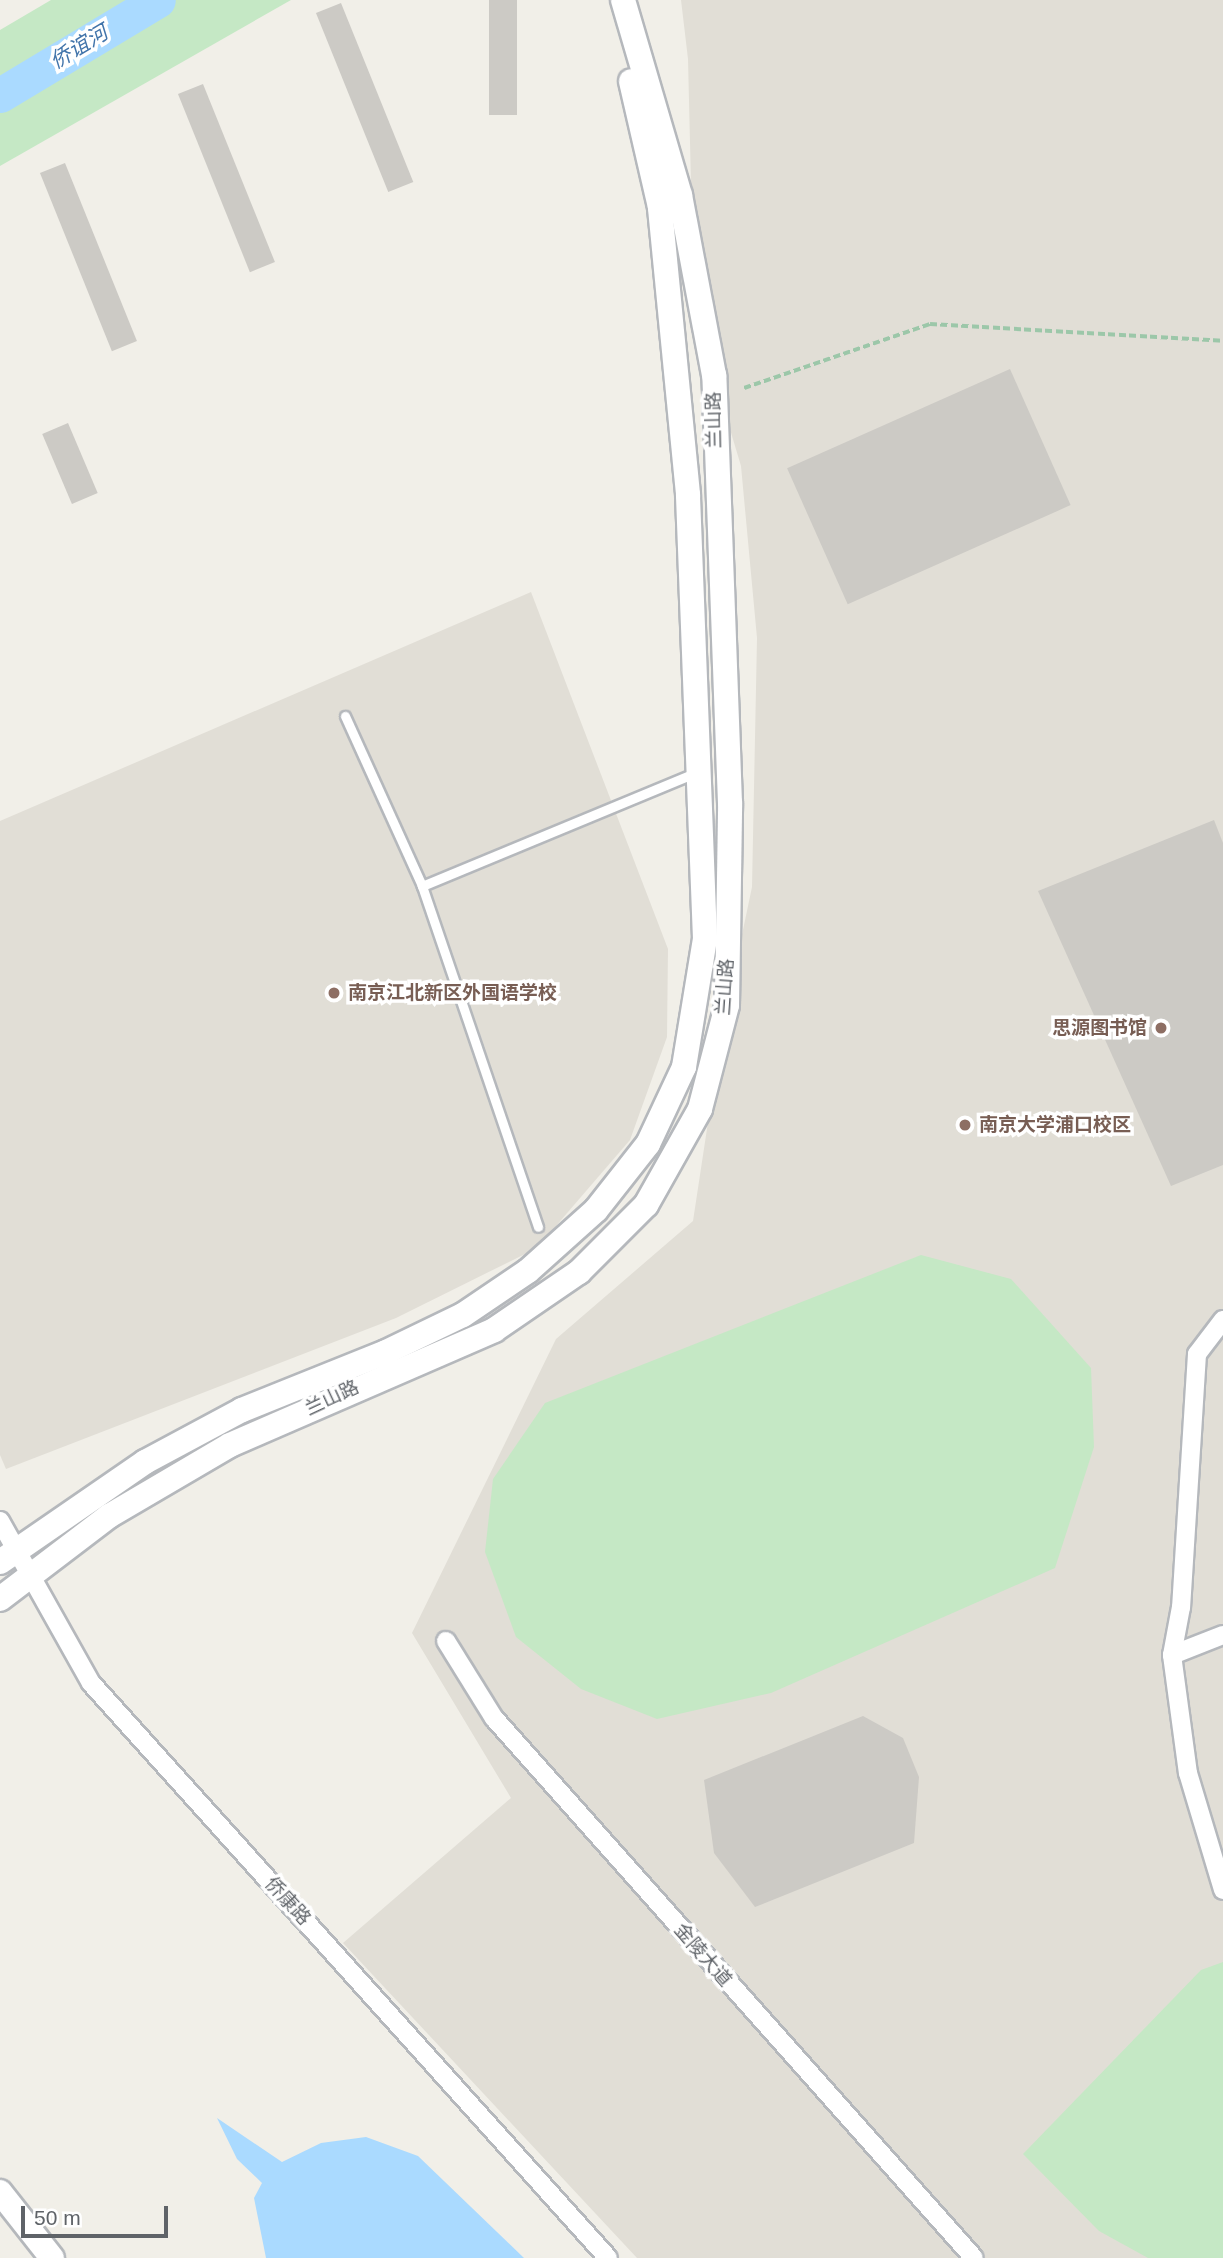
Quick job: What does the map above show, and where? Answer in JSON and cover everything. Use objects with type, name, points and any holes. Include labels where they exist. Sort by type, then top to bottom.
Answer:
[{"type":"street","name":"兰山路","points":[[9,1555],[145,1462],[242,1410],[463,1315],[528,1271],[596,1210],[648,1144],[684,1067],[705,939],[688,494],[672,302],[660,207],[607,0]]},
{"type":"street","name":"兰山路","points":[[0,1599],[109,1516],[230,1445],[494,1330],[579,1272],[646,1205],[700,1109],[727,1005],[730,803],[713,375],[680,195],[623,0]]},
{"type":"street","points":[[1223,1320],[1197,1354],[1181,1607],[1172,1655],[1188,1773],[1223,1890]]},
{"type":"street","name":"侨康路","points":[[0,1521],[9,1555],[32,1574],[91,1684],[608,2258]]},
{"type":"street","points":[[1172,1655],[1223,1635]]},
{"type":"street","name":"金陵大道","points":[[446,1642],[494,1718],[974,2258]]},
{"type":"street","points":[[0,2192],[52,2258]]},
{"type":"lane","points":[[345,716],[422,886],[538,1227]]},
{"type":"lane","points":[[422,886],[699,771]]},
{"type":"path","points":[[744,388],[930,324],[1223,341]]},
{"type":"shaded area","name":"南京大学浦口校区","points":[[681,0],[1223,0],[1223,2258],[637,2258],[343,1943],[511,1798],[412,1633],[556,1339],[693,1221],[722,1030],[752,887],[757,638],[741,466],[694,309],[688,59]]},
{"type":"shaded area","name":"南京江北新区外国语学校","points":[[531,592],[668,949],[667,1037],[630,1140],[537,1248],[396,1318],[6,1469],[0,1455],[0,821]]},
{"type":"green space","points":[[51,0],[291,0],[0,166],[0,30]]},
{"type":"green space","points":[[921,1255],[1011,1279],[1091,1368],[1094,1447],[1055,1568],[771,1693],[657,1719],[581,1689],[516,1637],[485,1552],[493,1479],[545,1403]]},
{"type":"green space","points":[[1223,1962],[1223,2258],[1148,2258],[1099,2231],[1023,2154],[1201,1970]]},
{"type":"water","points":[[217,2118],[282,2162],[321,2143],[366,2137],[418,2156],[524,2258],[266,2258],[254,2198],[262,2183],[237,2159]]},
{"type":"building","points":[[489,0],[517,0],[517,115],[489,115]]},
{"type":"building","points":[[341,3],[413,182],[388,192],[316,13]]},
{"type":"building","points":[[203,84],[275,262],[250,272],[178,94]]},
{"type":"building","points":[[65,163],[137,341],[112,351],[40,173]]},
{"type":"building","points":[[1010,369],[1071,505],[848,604],[787,468]]},
{"type":"building","points":[[68,423],[98,493],[72,504],[42,434]]},
{"type":"building","name":"思源图书馆","points":[[1214,820],[1223,843],[1223,1165],[1171,1186],[1038,891]]},
{"type":"building","points":[[863,1716],[903,1738],[919,1777],[914,1843],[755,1907],[714,1853],[704,1780]]},
{"type":"waterway","name":"侨谊河","points":[[0,95],[158,0]]},
{"type":"place","name":"南京江北新区外国语学校","points":[[334,993]]},
{"type":"place","name":"思源图书馆","points":[[1161,1028]]},
{"type":"place","name":"南京大学浦口校区","points":[[965,1125]]}]
